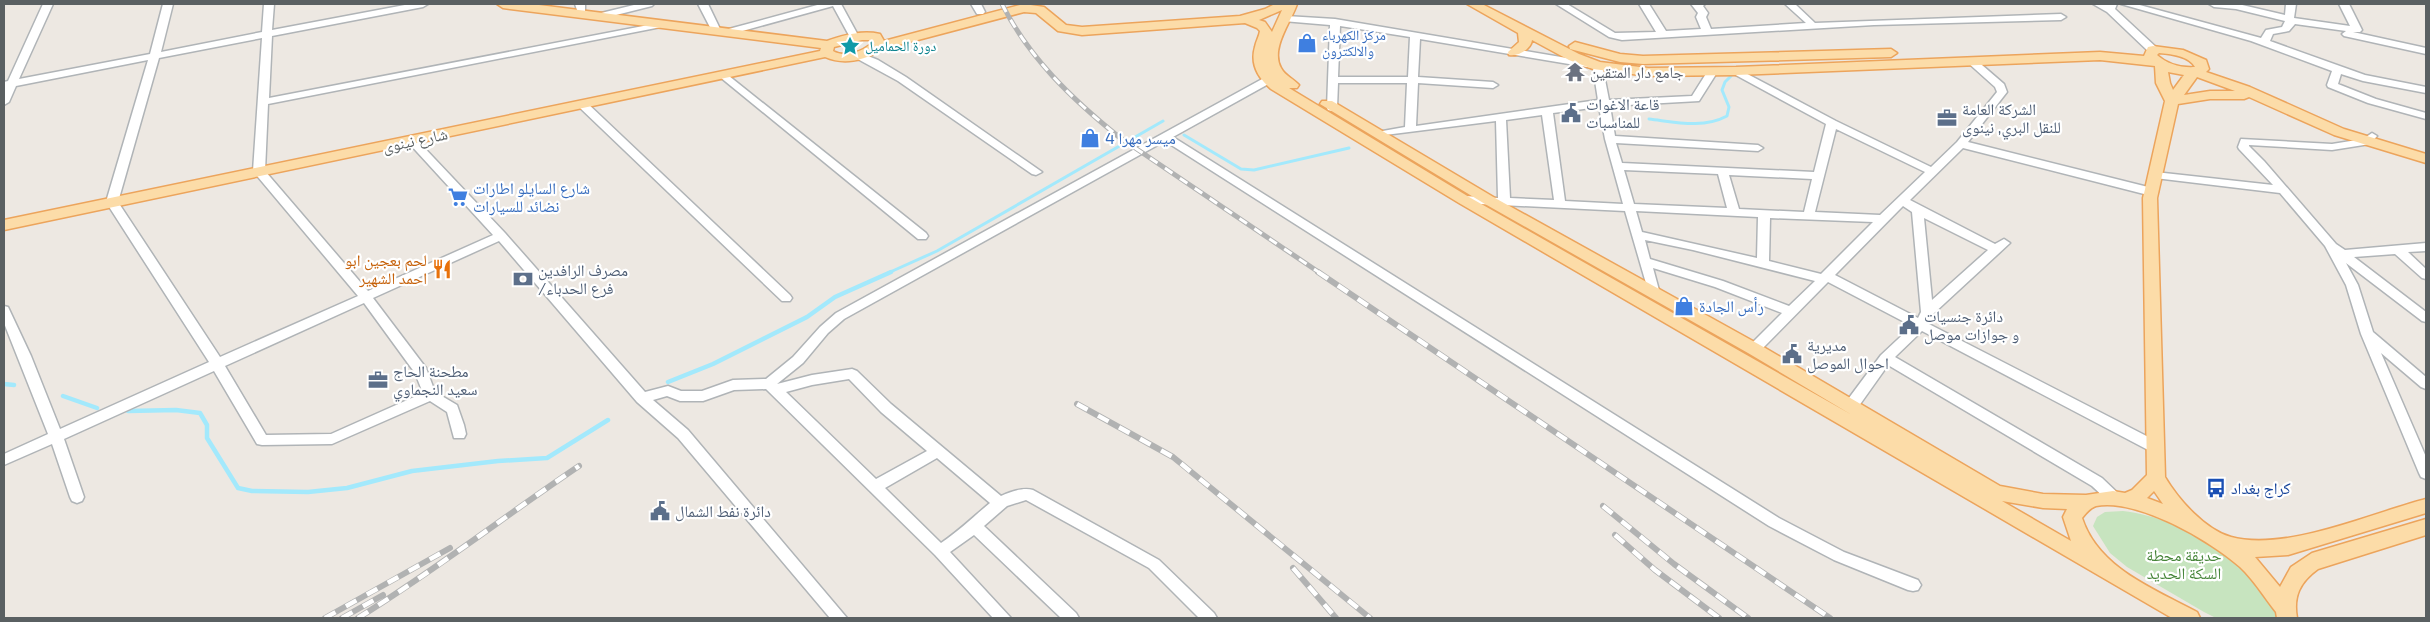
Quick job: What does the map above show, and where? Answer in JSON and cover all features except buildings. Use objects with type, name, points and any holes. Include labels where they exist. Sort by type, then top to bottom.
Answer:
[{"type":"main road","points":[[503,4],[581,9],[600,16],[722,32],[828,49],[839,57],[858,55],[878,43],[978,8],[1010,4]]},
{"type":"main road","points":[[1473,4],[1574,57],[1598,66],[1648,72],[1736,71],[2100,56],[2155,57],[2164,50],[2186,55],[2196,69],[2257,96],[2426,159]]},
{"type":"main road","points":[[1494,4],[1567,43],[1593,52],[1642,60],[2105,47],[2155,57]]},
{"type":"main road","points":[[828,49],[854,37],[867,36],[878,43],[1019,8],[1044,8],[1062,28],[1082,31],[1244,19],[1287,9]]},
{"type":"main road","points":[[1266,64],[1287,9]]},
{"type":"main road","points":[[1244,19],[1260,25],[1266,31],[1261,48],[1268,80],[1464,200],[2190,618]]},
{"type":"main road","points":[[1514,52],[1526,43],[1524,30]]},
{"type":"main road","name":"شارع نينوى","points":[[4,225],[412,141],[724,74],[828,49]]},
{"type":"main road","points":[[2155,57],[2172,101]]},
{"type":"main road","points":[[1266,64],[1284,80],[1497,201],[1654,294],[1754,349],[1996,493],[2043,501],[2086,502],[2097,499],[2122,500],[2156,508],[2194,526],[2248,562],[2286,614]]},
{"type":"main road","points":[[2194,526],[2165,493],[2156,477],[2152,192],[2172,101],[2196,69]]},
{"type":"main road","points":[[2196,69],[2231,74],[2359,132],[2369,139],[2426,150]]},
{"type":"main road","points":[[2172,101],[2210,95],[2257,96]]},
{"type":"main road","points":[[2122,500],[2139,495],[2156,477]]},
{"type":"main road","points":[[2086,502],[2078,508],[2072,517],[2074,528],[2092,556],[2110,573]]},
{"type":"main road","points":[[2222,544],[2257,549],[2288,547],[2426,506]]},
{"type":"main road","points":[[2286,614],[2290,584],[2306,566],[2319,560],[2426,527]]},
{"type":"street","points":[[4,102],[7,84],[48,4]]},
{"type":"street","points":[[168,4],[112,202],[217,364],[262,440],[332,439],[430,394]]},
{"type":"street","points":[[269,4],[260,172],[364,296],[421,371],[430,394],[450,404],[455,414],[458,434]]},
{"type":"street","points":[[7,84],[268,32],[423,4]]},
{"type":"street","points":[[600,16],[649,4]]},
{"type":"street","points":[[703,4],[722,32],[830,4]]},
{"type":"street","points":[[836,4],[854,37]]},
{"type":"street","points":[[1561,4],[1612,35],[1663,35],[1811,26],[2061,17]]},
{"type":"street","points":[[1644,4],[1663,35]]},
{"type":"street","points":[[1700,4],[1696,4],[1702,13],[1701,17],[1708,32]]},
{"type":"street","points":[[1790,4],[1810,21],[1811,26]]},
{"type":"street","points":[[2098,4],[2111,7],[2155,57]]},
{"type":"street","points":[[2126,4],[2264,42],[2363,78],[2426,90]]},
{"type":"street","points":[[2214,4],[2236,6],[2292,21],[2426,51]]},
{"type":"street","points":[[2264,42],[2269,32],[2284,30],[2291,26],[2292,21],[2288,11],[2291,4]]},
{"type":"street","points":[[2316,30],[2357,30],[2344,4]]},
{"type":"street","points":[[1287,9],[1335,22],[1598,66],[1610,139],[1654,294]]},
{"type":"street","points":[[1332,108],[1335,22]]},
{"type":"street","points":[[264,102],[661,24]]},
{"type":"street","points":[[1410,130],[1415,35]]},
{"type":"street","points":[[858,55],[874,62],[902,79],[1036,172]]},
{"type":"street","points":[[1754,349],[1883,219],[1961,144],[2002,92],[2000,86],[1972,61]]},
{"type":"street","points":[[2338,70],[2332,85],[2372,101],[2426,116]]},
{"type":"street","points":[[1381,134],[1603,104],[1695,99],[1713,71]]},
{"type":"street","points":[[1736,71],[1832,123],[1933,172]]},
{"type":"street","points":[[724,74],[922,236]]},
{"type":"street","points":[[2363,78],[2372,101]]},
{"type":"street","points":[[772,387],[824,330],[840,316],[1268,80]]},
{"type":"street","points":[[1333,80],[1412,80],[1493,85]]},
{"type":"street","points":[[582,104],[786,298]]},
{"type":"street","points":[[1547,111],[1560,203]]},
{"type":"street","points":[[1497,201],[1501,118]]},
{"type":"street","points":[[1809,215],[1832,123]]},
{"type":"street","points":[[1165,138],[1774,522],[1839,556],[1913,584]]},
{"type":"street","points":[[1610,139],[1758,148]]},
{"type":"street","points":[[2369,139],[2332,147],[2245,141],[2243,147],[2330,244],[2426,318]]},
{"type":"street","points":[[412,141],[502,236],[642,398],[683,434],[839,618]]},
{"type":"street","points":[[1961,144],[2152,192]]},
{"type":"street","points":[[1619,166],[1818,176]]},
{"type":"street","points":[[1723,172],[1734,212]]},
{"type":"street","points":[[2156,175],[2283,190]]},
{"type":"street","points":[[1464,200],[1883,219]]},
{"type":"street","points":[[1851,406],[1886,358],[1920,325],[1927,312],[2000,246],[1918,210],[1904,200]]},
{"type":"street","points":[[1918,210],[1927,312]]},
{"type":"street","points":[[1763,264],[1764,213]]},
{"type":"street","points":[[1638,235],[1826,278],[2155,447]]},
{"type":"street","points":[[4,460],[364,296],[502,236]]},
{"type":"street","points":[[2330,244],[2352,284],[2367,334],[2426,473]]},
{"type":"street","points":[[2343,254],[2426,247]]},
{"type":"street","points":[[2398,250],[2426,274]]},
{"type":"street","points":[[1645,262],[1719,284],[1791,312]]},
{"type":"street","points":[[4,310],[22,348],[77,497]]},
{"type":"street","points":[[2367,334],[2426,384]]},
{"type":"street","points":[[1886,358],[2097,482],[2122,500]]},
{"type":"street","points":[[642,398],[668,391],[680,396],[703,396],[733,385],[772,387],[852,374],[886,408],[999,503]]},
{"type":"street","points":[[772,387],[940,551],[1003,618]]},
{"type":"street","points":[[874,487],[938,451]]},
{"type":"street","points":[[940,551],[999,503],[1018,495],[1028,494],[1154,564],[1209,618]]},
{"type":"street","points":[[973,525],[1071,618]]},
{"type":"green space","name":"حديقة محطة السكة الحديد","points":[[2123,511],[2146,515],[2170,523],[2214,545],[2235,560],[2252,577],[2267,597],[2279,618],[2216,618],[2127,567],[2110,553],[2093,526],[2097,517],[2105,512]]},
{"type":"waterway","points":[[1649,119],[1679,123],[1699,123],[1718,120],[1727,116],[1729,107],[1722,90],[1725,82],[1731,76]]},
{"type":"waterway","points":[[888,273],[937,251],[1163,121]]},
{"type":"waterway","points":[[1184,135],[1241,169],[1254,170],[1349,148]]},
{"type":"waterway","points":[[668,382],[713,364],[807,317],[835,297],[891,272]]},
{"type":"waterway","points":[[4,384],[14,385]]},
{"type":"waterway","points":[[63,396],[97,408]]},
{"type":"waterway","points":[[128,411],[176,410],[200,413],[207,425],[207,438],[238,488],[252,491],[308,492],[347,488],[412,471],[498,461],[547,458],[608,420]]},
{"type":"railway","points":[[1002,4],[1013,24],[1038,60],[1068,92],[1102,123],[1119,137],[1320,273]]},
{"type":"railway","points":[[1318,272],[1830,618]]},
{"type":"railway","points":[[1077,404],[1173,457],[1370,618]]},
{"type":"railway","points":[[358,618],[579,466]]},
{"type":"railway","points":[[1603,506],[1674,564],[1748,618]]},
{"type":"railway","points":[[1615,535],[1655,570],[1719,618]]},
{"type":"railway","points":[[325,618],[450,548]]},
{"type":"railway","points":[[1293,568],[1336,618]]},
{"type":"railway","points":[[342,618],[383,595]]},
{"type":"place","name":"مركز الكهرباء والالكترون","points":[[1307,43]]},
{"type":"place","name":"دورة الحماميل","points":[[850,46]]},
{"type":"place","name":"جامع دار المتقين","points":[[1575,72]]},
{"type":"place","name":"قاعة الاغوات للمناسبات","points":[[1571,113]]},
{"type":"place","name":"الشركة العامة للنقل البري, نينوى","points":[[1947,118]]},
{"type":"place","name":"ميسر مهرا 4","points":[[1090,138]]},
{"type":"place","name":"شارع السايلو اطارات نضائد للسيارات","points":[[458,197]]},
{"type":"place","name":"لحم بعجين ابو احمد الشهير","points":[[442,269]]},
{"type":"place","name":"مصرف الرافدين /فرع الحدباء","points":[[523,279]]},
{"type":"place","name":"رأس الجادة","points":[[1684,306]]},
{"type":"place","name":"دائرة جنسيات و جوازات موصل","points":[[1909,325]]},
{"type":"place","name":"مديرية احوال الموصل","points":[[1792,354]]},
{"type":"place","name":"مطحنة الحاج سعيد النجماوي","points":[[378,380]]},
{"type":"place","name":"كراج بغداد","points":[[2216,488]]},
{"type":"place","name":"دائرة نفط الشمال","points":[[660,511]]}]
